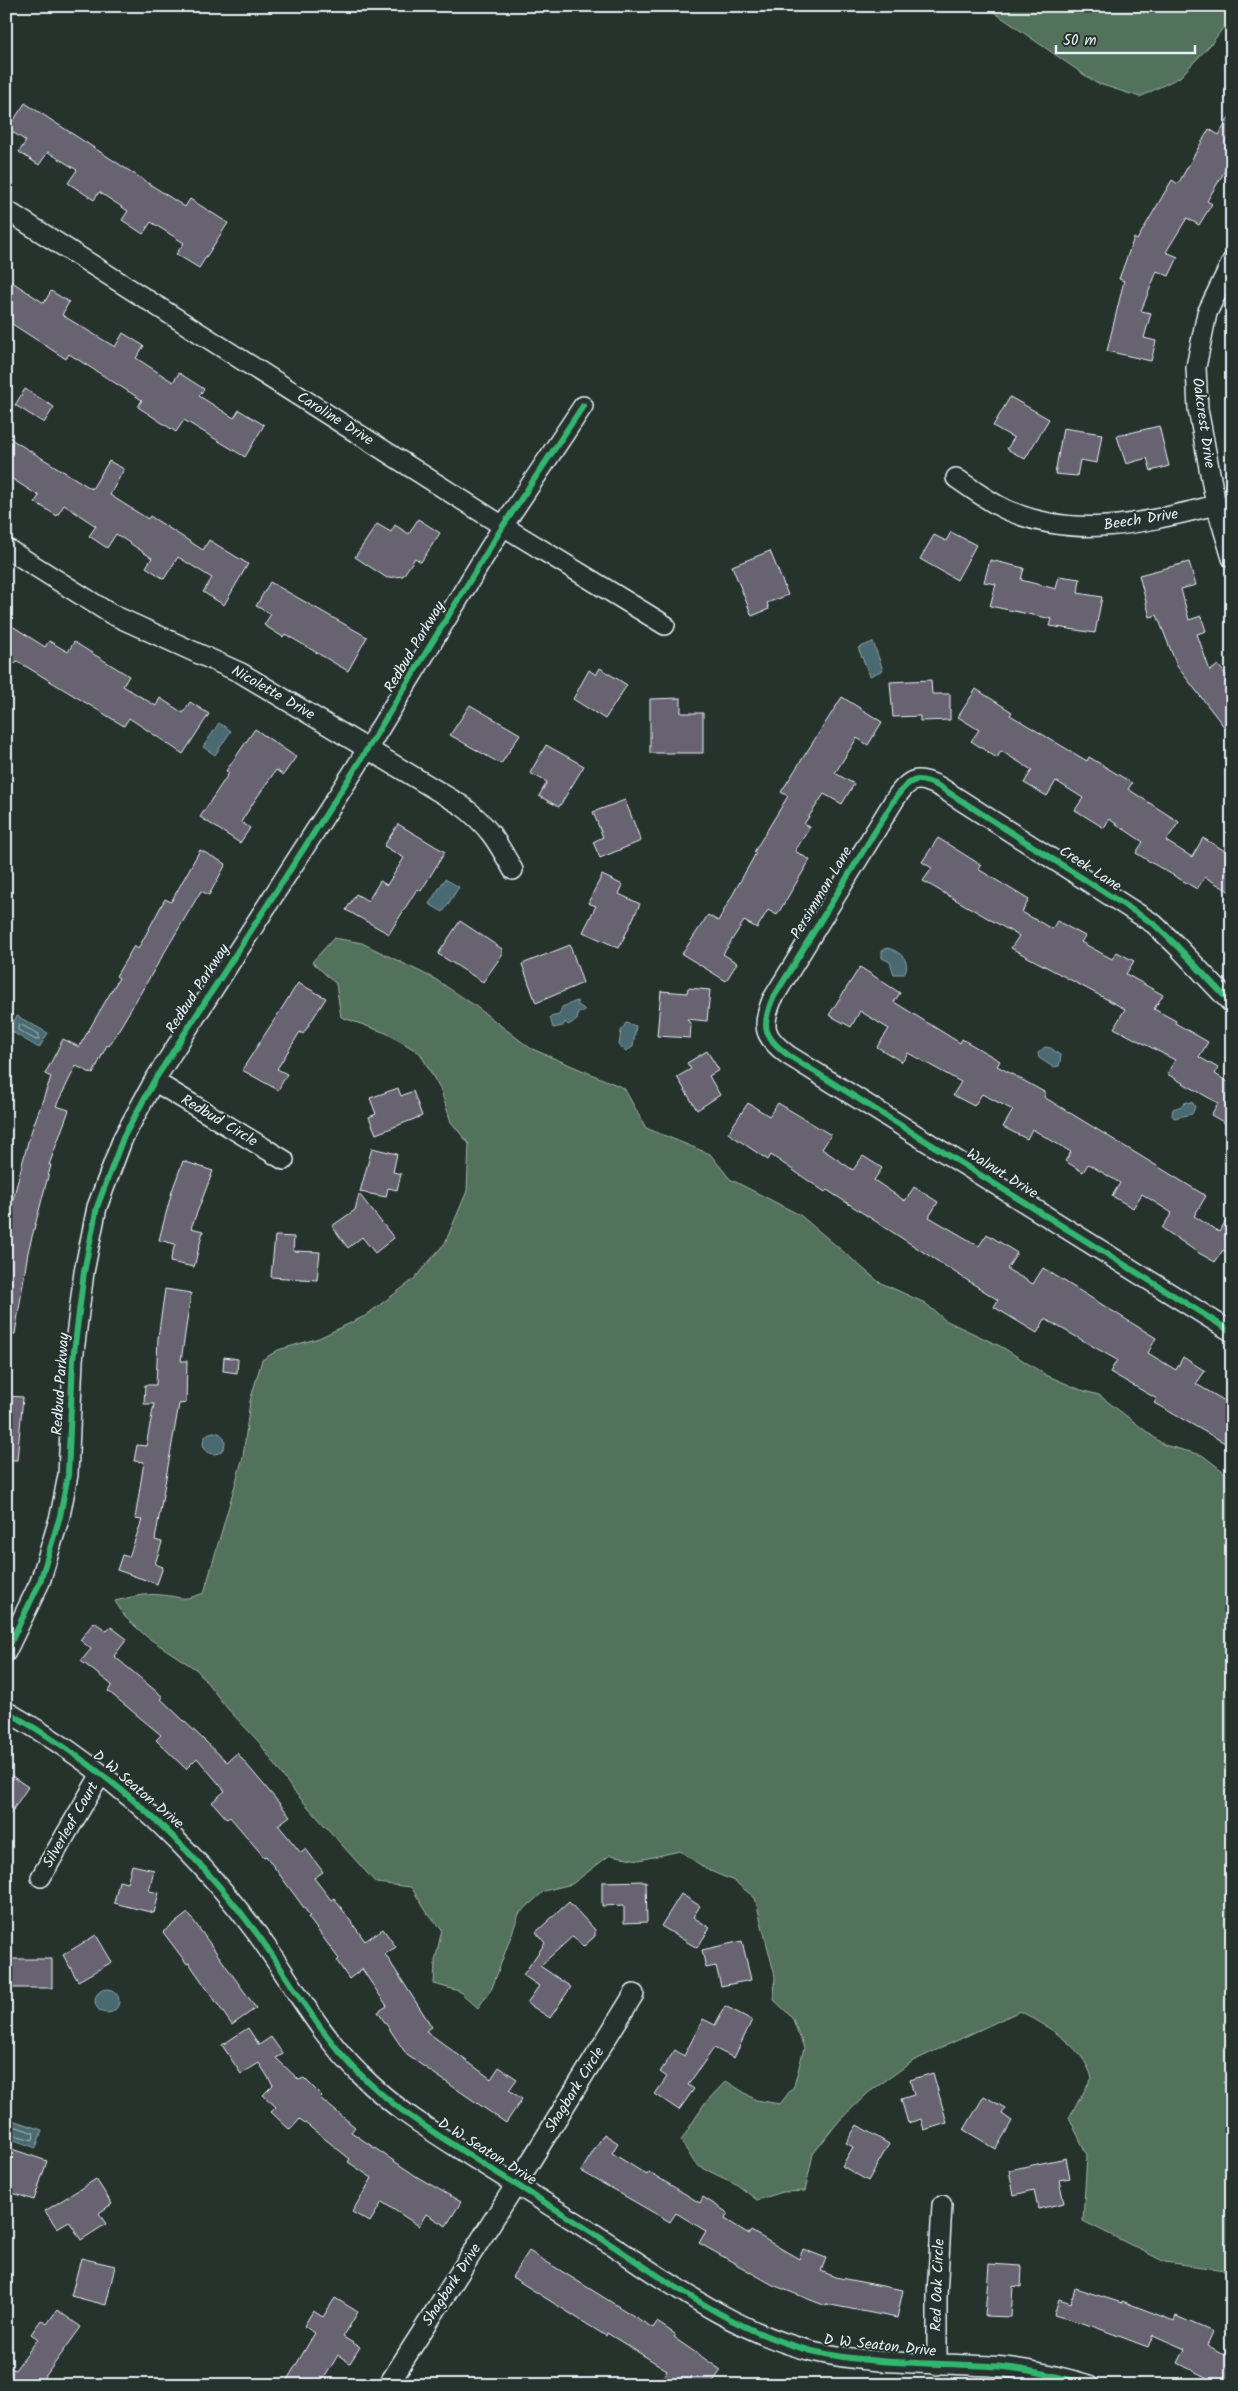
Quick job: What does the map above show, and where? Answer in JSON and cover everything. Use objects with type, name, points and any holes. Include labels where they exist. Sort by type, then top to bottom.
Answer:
[{"type":"street","name":"Caroline Drive","points":[[6,210],[503,526],[665,625]]},
{"type":"street","name":"Oakcrest Drive","points":[[1232,261],[1207,313],[1196,367],[1198,408],[1216,505],[1232,558]]},
{"type":"street","name":"Redbud Parkway","points":[[6,1652],[40,1582],[60,1516],[68,1475],[73,1360],[84,1272],[96,1207],[123,1138],[154,1081],[367,749],[503,526],[583,406]]},
{"type":"street","name":"Beech Drive","points":[[956,478],[1007,510],[1048,522],[1076,526],[1106,528],[1134,524],[1216,505]]},
{"type":"street","name":"Nicolette Drive","points":[[6,548],[111,614],[242,673],[461,805],[482,820],[513,870]]},
{"type":"street","name":"Creek Lane","points":[[917,779],[929,781],[940,787],[1154,924],[1232,1004]]},
{"type":"street","name":"Persimmon Lane","points":[[766,1030],[766,1014],[772,1000],[902,788],[917,779]]},
{"type":"street","name":"Walnut Drive","points":[[766,1030],[774,1044],[788,1055],[1232,1332]]},
{"type":"street","name":"Redbud Circle","points":[[154,1081],[284,1160]]},
{"type":"street","name":"D W Seaton Drive","points":[[6,1711],[37,1728],[101,1774],[157,1820],[205,1870],[257,1934],[323,2032],[361,2076],[417,2122],[704,2304],[768,2336],[810,2350],[840,2356],[937,2365],[1008,2368],[1089,2385]]},
{"type":"street","name":"Silverleaf Court","points":[[41,1877],[101,1774]]},
{"type":"street","name":"Shagbark Circle","points":[[516,2185],[634,1994]]},
{"type":"street","name":"Shagbark Drive","points":[[388,2385],[516,2185]]},
{"type":"street","name":"Red Oak Circle","points":[[937,2365],[937,2296],[942,2205]]},
{"type":"green space","points":[[985,6],[1232,6],[1232,16],[1211,44],[1180,77],[1140,97],[1096,83]]},
{"type":"green space","points":[[334,938],[362,943],[435,979],[474,1005],[530,1048],[624,1088],[646,1128],[710,1154],[730,1179],[800,1215],[879,1282],[925,1303],[945,1320],[1002,1347],[1046,1375],[1081,1390],[1099,1395],[1164,1445],[1202,1455],[1232,1478],[1232,2271],[1165,2262],[1083,2221],[1087,2155],[1069,2117],[1092,2078],[1088,2067],[1073,2047],[1042,2023],[1020,2011],[913,2061],[868,2093],[839,2121],[813,2154],[805,2191],[783,2192],[757,2200],[736,2184],[696,2165],[681,2141],[704,2104],[726,2081],[756,2100],[780,2104],[794,2086],[804,2048],[792,2017],[774,2000],[775,1976],[755,1898],[734,1881],[708,1870],[680,1851],[639,1860],[610,1855],[572,1884],[544,1891],[519,1914],[492,1988],[478,2008],[459,1991],[434,1984],[435,1961],[442,1929],[428,1914],[411,1887],[376,1883],[292,1789],[259,1742],[227,1708],[197,1670],[147,1637],[125,1617],[115,1601],[150,1595],[186,1598],[204,1593],[243,1457],[250,1401],[262,1360],[278,1350],[319,1338],[365,1316],[413,1280],[445,1243],[467,1191],[469,1144],[451,1122],[441,1091],[420,1053],[386,1033],[341,1017],[336,984],[312,962]]},
{"type":"water","points":[[873,642],[883,670],[870,676],[858,648]]},
{"type":"water","points":[[219,723],[231,731],[215,755],[203,747]]},
{"type":"water","points":[[445,879],[459,887],[443,912],[429,904]]},
{"type":"water","points":[[887,948],[896,951],[906,961],[907,965],[904,974],[894,974],[890,962],[882,958],[882,951]]},
{"type":"water","points":[[577,1001],[578,1005],[584,1009],[584,1012],[578,1012],[577,1020],[568,1025],[565,1022],[563,1026],[553,1028],[550,1017],[559,1015],[562,1007]]},
{"type":"water","points":[[17,1016],[48,1033],[39,1048],[9,1030]]},
{"type":"water","points":[[626,1023],[636,1026],[633,1047],[626,1051],[619,1045],[621,1031]]},
{"type":"water","points":[[1045,1047],[1051,1048],[1061,1056],[1059,1066],[1053,1067],[1039,1058],[1038,1053]]},
{"type":"water","points":[[1186,1102],[1193,1103],[1195,1107],[1192,1114],[1174,1118],[1172,1115],[1173,1109],[1182,1106]]},
{"type":"water","points":[[214,1432],[222,1435],[225,1443],[222,1451],[214,1454],[206,1451],[203,1443],[206,1435]]},
{"type":"water","points":[[107,1989],[115,1993],[119,2001],[115,2009],[107,2013],[99,2009],[95,2001],[99,1993]]},
{"type":"water","points":[[12,2120],[42,2130],[36,2148],[6,2137]]},
{"type":"building","points":[[25,103],[185,207],[190,199],[228,223],[199,268],[176,254],[184,243],[151,222],[143,234],[122,220],[128,211],[99,192],[94,200],[68,183],[77,170],[48,152],[39,165],[19,152],[26,141],[8,129]]},
{"type":"building","points":[[1232,112],[1232,159],[1207,201],[1212,204],[1199,225],[1187,218],[1166,252],[1178,257],[1169,276],[1157,271],[1141,311],[1151,313],[1144,338],[1156,341],[1151,361],[1107,351],[1124,281],[1119,279],[1134,238],[1137,240],[1172,180],[1178,184],[1209,129],[1219,135]]},
{"type":"building","points":[[6,278],[44,303],[51,291],[69,302],[62,315],[115,347],[123,333],[144,346],[136,358],[173,382],[179,373],[204,389],[199,396],[234,418],[239,410],[264,425],[245,457],[184,420],[176,432],[138,407],[142,400],[69,354],[66,359],[6,320]]},
{"type":"building","points":[[25,389],[54,407],[44,423],[15,405]]},
{"type":"building","points":[[1010,397],[1049,419],[1025,459],[1007,449],[1014,438],[993,426]]},
{"type":"building","points":[[1159,426],[1169,466],[1151,471],[1147,458],[1126,464],[1117,436]]},
{"type":"building","points":[[1063,428],[1102,434],[1097,463],[1080,460],[1077,476],[1055,474]]},
{"type":"building","points":[[6,436],[92,489],[109,461],[124,469],[110,495],[148,519],[150,516],[203,550],[209,540],[248,564],[224,605],[203,592],[212,578],[178,557],[164,579],[146,567],[152,558],[116,534],[107,548],[89,536],[96,526],[64,505],[57,516],[35,502],[39,496],[6,475]]},
{"type":"building","points":[[418,519],[440,533],[421,562],[415,558],[403,576],[387,578],[355,557],[377,524],[391,532],[395,525],[409,534]]},
{"type":"building","points":[[951,532],[976,545],[957,580],[920,559],[934,535],[946,541]]},
{"type":"building","points":[[770,551],[788,595],[767,603],[769,609],[752,616],[732,566]]},
{"type":"building","points":[[990,560],[1024,568],[1021,580],[1056,589],[1059,576],[1080,579],[1078,593],[1102,597],[1095,633],[1050,626],[1052,619],[990,606],[996,584],[984,582]]},
{"type":"building","points":[[1189,562],[1196,585],[1181,589],[1189,620],[1201,616],[1206,631],[1197,634],[1210,671],[1218,665],[1232,682],[1232,737],[1177,666],[1157,615],[1150,617],[1139,575]]},
{"type":"building","points":[[270,582],[367,637],[348,671],[285,634],[283,637],[264,625],[271,614],[256,606]]},
{"type":"building","points":[[6,622],[45,647],[49,641],[68,652],[74,642],[129,676],[123,686],[156,706],[160,698],[183,713],[190,702],[209,714],[183,754],[129,718],[124,726],[17,661],[15,664],[6,658]]},
{"type":"building","points":[[600,668],[627,685],[605,719],[573,699],[589,670],[596,675]]},
{"type":"building","points":[[931,680],[932,694],[950,694],[950,720],[920,721],[920,716],[893,717],[890,682]]},
{"type":"building","points":[[976,689],[1012,712],[1010,715],[1087,761],[1089,757],[1132,783],[1128,789],[1179,822],[1166,841],[1192,857],[1203,838],[1232,855],[1232,893],[1205,877],[1197,889],[1152,863],[1136,853],[1143,842],[1109,819],[1104,828],[1075,810],[1083,798],[1056,781],[1047,796],[1024,783],[1032,770],[1001,751],[997,758],[971,741],[979,730],[958,717]]},
{"type":"building","points":[[842,697],[882,722],[868,745],[857,738],[835,773],[854,784],[842,804],[824,794],[804,824],[810,827],[795,851],[810,860],[777,915],[768,910],[757,928],[744,921],[723,954],[737,963],[726,981],[682,954],[708,915],[718,921],[756,853],[754,852],[788,796],[781,792]]},
{"type":"building","points":[[681,698],[681,713],[703,713],[703,753],[650,753],[650,699]]},
{"type":"building","points":[[470,705],[520,734],[501,764],[450,735]]},
{"type":"building","points":[[255,729],[296,757],[283,775],[276,770],[253,803],[241,822],[250,828],[240,843],[200,817],[229,773],[226,771]]},
{"type":"building","points":[[546,745],[584,766],[559,807],[539,796],[547,782],[530,773]]},
{"type":"building","points":[[625,800],[641,841],[600,858],[593,842],[603,837],[593,812]]},
{"type":"building","points":[[398,824],[445,852],[421,891],[417,889],[389,934],[346,910],[356,894],[368,901],[380,881],[387,885],[404,858],[384,846]]},
{"type":"building","points":[[938,838],[981,865],[978,869],[1029,900],[1022,912],[1052,929],[1057,921],[1085,936],[1081,942],[1112,959],[1117,952],[1134,961],[1126,974],[1163,995],[1154,1009],[1208,1042],[1199,1057],[1218,1068],[1215,1074],[1230,1083],[1232,1081],[1232,1127],[1211,1115],[1218,1103],[1167,1074],[1175,1060],[1114,1028],[1125,1009],[1011,948],[1019,936],[923,881],[932,868],[922,862]]},
{"type":"building","points":[[200,850],[226,864],[209,895],[201,891],[109,1046],[107,1045],[93,1074],[76,1066],[56,1106],[69,1110],[49,1165],[51,1165],[28,1252],[15,1334],[6,1334],[6,1210],[10,1211],[29,1138],[51,1077],[45,1074],[63,1039],[79,1047],[119,978],[116,976],[134,946],[138,949],[165,899],[171,902]]},
{"type":"building","points":[[602,875],[623,885],[619,894],[640,904],[619,948],[583,932],[596,906],[588,903]]},
{"type":"building","points":[[460,921],[502,949],[502,955],[483,982],[438,954]]},
{"type":"building","points":[[570,945],[583,983],[536,1003],[522,964]]},
{"type":"building","points":[[860,967],[900,993],[894,1002],[960,1043],[962,1039],[1000,1061],[997,1066],[1046,1093],[1044,1097],[1206,1196],[1194,1216],[1219,1232],[1232,1211],[1232,1255],[1223,1250],[1215,1262],[1197,1252],[1162,1228],[1172,1213],[1142,1194],[1133,1208],[1112,1196],[1120,1183],[1088,1164],[1083,1172],[1065,1161],[1071,1152],[1032,1129],[1027,1139],[1003,1127],[1013,1110],[982,1094],[974,1106],[953,1095],[961,1082],[908,1053],[902,1062],[877,1047],[889,1029],[860,1011],[851,1027],[829,1015]]},
{"type":"building","points":[[298,983],[326,998],[303,1034],[300,1032],[277,1069],[287,1074],[278,1090],[242,1070]]},
{"type":"building","points":[[688,988],[710,990],[707,1021],[687,1019],[691,1025],[690,1038],[657,1036],[661,991],[687,993]]},
{"type":"building","points":[[707,1051],[719,1070],[709,1076],[720,1095],[697,1110],[677,1077],[691,1069],[687,1063]]},
{"type":"building","points":[[398,1088],[401,1096],[413,1091],[422,1116],[376,1134],[369,1117],[376,1114],[370,1098]]},
{"type":"building","points":[[748,1103],[769,1116],[778,1103],[831,1135],[822,1149],[853,1170],[863,1156],[882,1168],[874,1180],[905,1201],[914,1187],[938,1202],[929,1217],[979,1246],[987,1234],[1017,1253],[1007,1269],[1033,1284],[1043,1268],[1156,1338],[1148,1353],[1176,1370],[1183,1357],[1205,1371],[1196,1384],[1232,1405],[1232,1447],[1154,1403],[1157,1399],[1110,1372],[1117,1360],[1045,1319],[1037,1333],[994,1307],[998,1300],[827,1190],[825,1192],[771,1155],[768,1160],[728,1133]]},
{"type":"building","points":[[372,1148],[397,1154],[393,1172],[401,1174],[397,1190],[388,1188],[386,1197],[360,1192]]},
{"type":"building","points":[[183,1161],[213,1171],[191,1228],[203,1231],[194,1267],[170,1262],[175,1244],[159,1240],[172,1191]]},
{"type":"building","points":[[359,1194],[394,1238],[375,1253],[362,1237],[348,1248],[332,1226],[355,1210]]},
{"type":"building","points":[[275,1236],[294,1237],[293,1251],[320,1252],[317,1280],[271,1277]]},
{"type":"building","points":[[165,1289],[191,1293],[181,1361],[187,1361],[186,1403],[179,1404],[155,1540],[162,1542],[155,1564],[163,1567],[157,1584],[117,1570],[122,1555],[129,1557],[142,1520],[135,1519],[144,1462],[134,1461],[137,1445],[146,1446],[154,1404],[144,1404],[145,1385],[156,1385],[158,1338]]},
{"type":"building","points":[[224,1357],[238,1359],[237,1373],[223,1371]]},
{"type":"building","points":[[6,1396],[23,1397],[17,1460],[6,1460]]},
{"type":"building","points":[[94,1622],[107,1631],[111,1627],[127,1639],[114,1656],[163,1697],[161,1699],[227,1762],[237,1753],[290,1816],[278,1825],[301,1853],[306,1849],[323,1872],[314,1878],[331,1900],[334,1898],[365,1941],[383,1929],[396,1947],[385,1954],[432,2027],[426,2031],[491,2079],[499,2067],[517,2079],[509,2090],[522,2099],[506,2123],[407,2055],[378,2012],[387,2006],[362,1969],[349,1979],[337,1961],[339,1959],[308,1917],[310,1916],[266,1856],[264,1857],[230,1817],[227,1819],[212,1802],[225,1791],[197,1758],[186,1769],[156,1740],[161,1735],[108,1691],[112,1685],[81,1661],[91,1649],[80,1640]]},
{"type":"building","points":[[6,1772],[28,1787],[6,1820]]},
{"type":"building","points":[[132,1865],[154,1870],[149,1891],[159,1893],[154,1913],[114,1903],[119,1881],[127,1883]]},
{"type":"building","points":[[646,1881],[647,1922],[624,1923],[624,1905],[602,1906],[602,1882]]},
{"type":"building","points":[[681,1894],[700,1906],[693,1917],[710,1928],[697,1948],[661,1926]]},
{"type":"building","points":[[569,1902],[595,1930],[595,1936],[583,1947],[573,1936],[540,1966],[571,1987],[550,2018],[527,2003],[539,1986],[523,1975],[545,1943],[536,1932]]},
{"type":"building","points":[[188,1913],[256,2008],[232,2025],[189,1963],[187,1964],[163,1932]]},
{"type":"building","points":[[96,1935],[112,1962],[78,1981],[63,1955]]},
{"type":"building","points":[[742,1941],[751,1980],[721,1986],[716,1966],[706,1968],[702,1950]]},
{"type":"building","points":[[6,1959],[52,1959],[52,1988],[6,1988]]},
{"type":"building","points":[[725,2006],[752,2020],[734,2058],[714,2048],[688,2085],[694,2089],[679,2110],[655,2094],[667,2077],[660,2072],[675,2050],[684,2056],[703,2019],[715,2025]]},
{"type":"building","points":[[248,2028],[259,2045],[271,2037],[283,2054],[276,2058],[299,2080],[304,2078],[322,2096],[320,2098],[355,2127],[351,2132],[419,2178],[461,2202],[446,2226],[426,2214],[419,2226],[382,2202],[370,2222],[352,2212],[372,2178],[348,2162],[350,2159],[300,2119],[290,2130],[271,2112],[276,2107],[263,2095],[273,2085],[259,2063],[241,2074],[222,2045]]},
{"type":"building","points":[[933,2073],[947,2123],[924,2130],[921,2119],[908,2123],[901,2099],[914,2095],[910,2080]]},
{"type":"building","points":[[984,2096],[1005,2108],[1002,2114],[1012,2121],[996,2149],[964,2130]]},
{"type":"building","points":[[857,2125],[889,2144],[868,2181],[842,2166],[853,2147],[846,2143]]},
{"type":"building","points":[[604,2134],[618,2143],[612,2153],[647,2175],[649,2172],[700,2203],[703,2197],[728,2213],[725,2219],[749,2234],[751,2231],[799,2259],[803,2249],[826,2258],[821,2271],[835,2277],[903,2290],[897,2318],[826,2304],[826,2306],[773,2285],[699,2243],[706,2231],[676,2213],[670,2222],[581,2171]]},
{"type":"building","points":[[6,2147],[47,2161],[34,2200],[6,2191]]},
{"type":"building","points":[[1066,2158],[1070,2178],[1059,2180],[1064,2203],[1038,2209],[1034,2190],[1014,2195],[1009,2170]]},
{"type":"building","points":[[96,2179],[112,2204],[99,2213],[106,2224],[81,2240],[69,2221],[57,2228],[45,2211]]},
{"type":"building","points":[[529,2251],[653,2328],[657,2322],[675,2334],[673,2337],[721,2370],[711,2385],[673,2385],[663,2377],[667,2370],[607,2333],[606,2336],[512,2277]]},
{"type":"building","points":[[81,2258],[115,2266],[106,2305],[71,2296]]},
{"type":"building","points":[[989,2264],[1022,2266],[1021,2287],[1013,2286],[1011,2317],[985,2316]]},
{"type":"building","points":[[1075,2288],[1122,2303],[1122,2301],[1174,2321],[1176,2316],[1213,2332],[1207,2345],[1232,2359],[1232,2385],[1221,2385],[1178,2363],[1185,2349],[1153,2335],[1148,2347],[1092,2326],[1054,2315],[1059,2299],[1071,2303]]},
{"type":"building","points":[[335,2298],[358,2312],[343,2337],[360,2347],[350,2363],[338,2355],[320,2385],[284,2385],[315,2333],[304,2326],[313,2311],[323,2317]]},
{"type":"building","points":[[57,2310],[81,2327],[39,2385],[6,2385],[6,2365],[15,2370],[38,2339],[31,2334],[41,2320],[47,2324]]},
{"type":"cycle path","points":[[6,1652],[40,1582],[60,1516],[68,1475],[73,1360],[84,1272],[97,1207],[123,1138],[154,1081],[355,769],[503,526],[583,406]]},
{"type":"cycle path","points":[[1232,1004],[1154,924],[940,787],[919,780],[909,783],[895,799],[772,1000],[766,1017],[769,1037],[788,1055],[1232,1332]]},
{"type":"cycle path","points":[[6,1711],[43,1733],[112,1782],[175,1838],[232,1901],[258,1935],[331,2042],[383,2096],[434,2133],[691,2297],[750,2329],[812,2351],[860,2359],[1015,2368],[1089,2385]]}]
